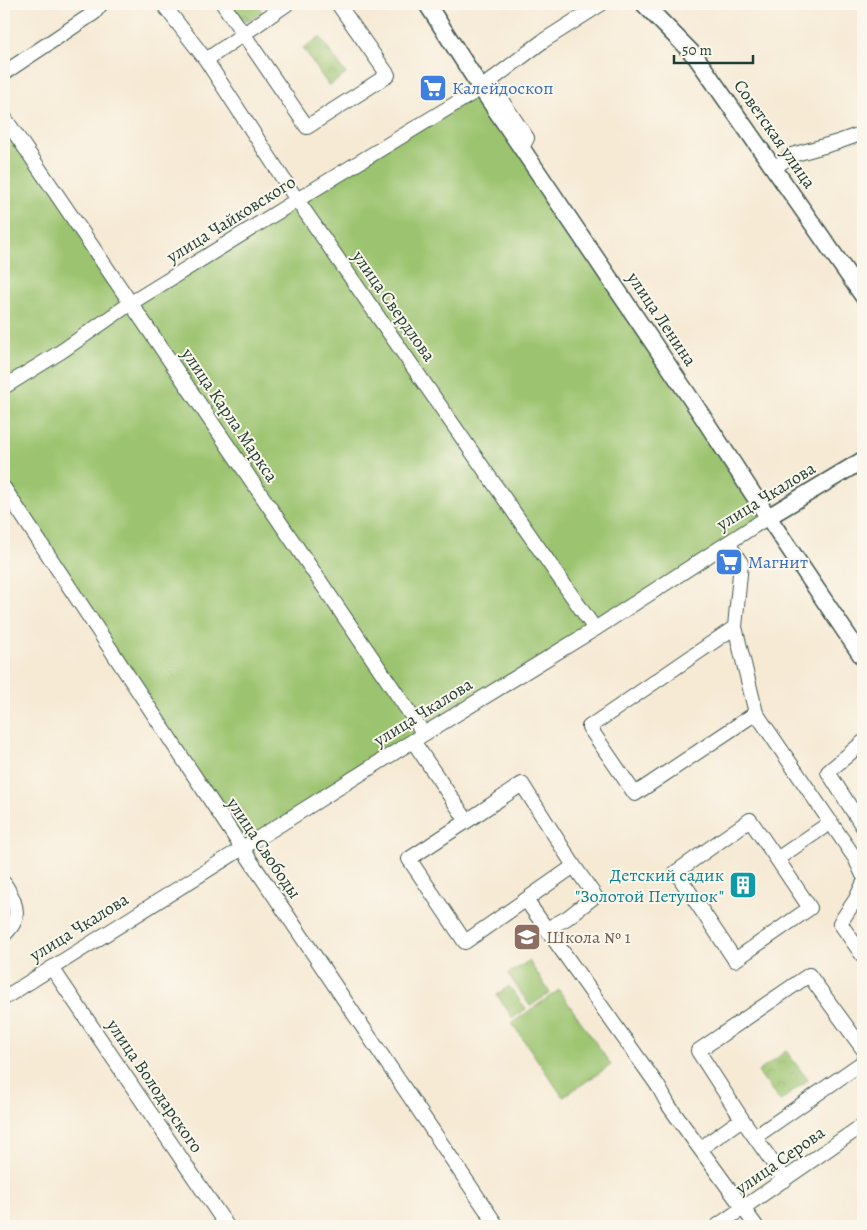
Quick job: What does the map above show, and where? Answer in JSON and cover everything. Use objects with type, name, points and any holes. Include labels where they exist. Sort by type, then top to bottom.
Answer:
[{"type":"main road","name":"Советская улица","points":[[644,4],[696,57],[863,296]]},
{"type":"main road","name":"улица Ленина","points":[[432,5],[485,85],[522,148],[863,658]]},
{"type":"main road","name":"улица Чкалова","points":[[768,517],[863,460]]},
{"type":"street","points":[[4,73],[94,13],[101,4]]},
{"type":"street","name":"улица Свердлова","points":[[162,4],[206,60],[297,200],[595,629]]},
{"type":"street","points":[[223,4],[307,127],[388,75],[338,4]]},
{"type":"street","points":[[206,60],[244,34],[267,9],[287,4]]},
{"type":"street","name":"улица Чайковского","points":[[4,387],[62,351],[131,303],[485,85],[543,41],[601,4]]},
{"type":"street","name":"улица Карла Маркса","points":[[4,117],[131,303],[419,738],[467,821]]},
{"type":"street","points":[[774,168],[792,155],[863,133]]},
{"type":"street","name":"улица Свободы","points":[[4,488],[242,848],[497,1226]]},
{"type":"street","name":"улица Чкалова","points":[[4,998],[595,629],[768,517]]},
{"type":"street","points":[[728,543],[741,563],[735,627],[756,713],[855,858],[863,875]]},
{"type":"street","points":[[735,627],[589,726],[635,794],[756,713]]},
{"type":"street","points":[[863,742],[828,772],[863,827]]},
{"type":"street","points":[[547,929],[567,918],[595,896],[522,784],[409,859],[465,942],[574,866]]},
{"type":"street","points":[[750,820],[777,858],[810,908],[734,960],[676,872],[750,820]]},
{"type":"street","points":[[777,858],[831,822]]},
{"type":"street","points":[[4,883],[12,896],[15,910],[14,922],[4,935]]},
{"type":"street","points":[[863,884],[856,899],[840,923],[863,956]]},
{"type":"street","points":[[526,900],[658,1086],[669,1106],[756,1226]]},
{"type":"street","name":"улица Володарского","points":[[52,968],[227,1226]]},
{"type":"street","points":[[785,1180],[742,1119],[698,1051],[809,975],[863,1049]]},
{"type":"street","points":[[755,1137],[863,1062]]},
{"type":"street","points":[[701,1148],[742,1119]]},
{"type":"street","name":"улица Серова","points":[[717,1226],[744,1209],[863,1124]]},
{"type":"green space","points":[[230,4],[257,4],[263,13],[244,22]]},
{"type":"green space","points":[[320,37],[346,74],[329,86],[303,48]]},
{"type":"green space","points":[[481,88],[768,517],[242,848],[4,488],[4,117],[131,303]]},
{"type":"green space","points":[[529,961],[550,993],[530,1006],[508,974]]},
{"type":"green space","points":[[509,986],[526,1009],[513,1018],[497,995]]},
{"type":"green space","points":[[559,990],[611,1065],[563,1097],[512,1023]]},
{"type":"green space","points":[[786,1051],[808,1080],[780,1101],[758,1072]]},
{"type":"place","name":"Калейдоскоп","points":[[433,88]]},
{"type":"place","name":"Магнит","points":[[729,562]]},
{"type":"place","name":"Детский садик \"Золотой Петушок\"","points":[[743,885]]},
{"type":"place","name":"Школа № 1","points":[[527,937]]}]
